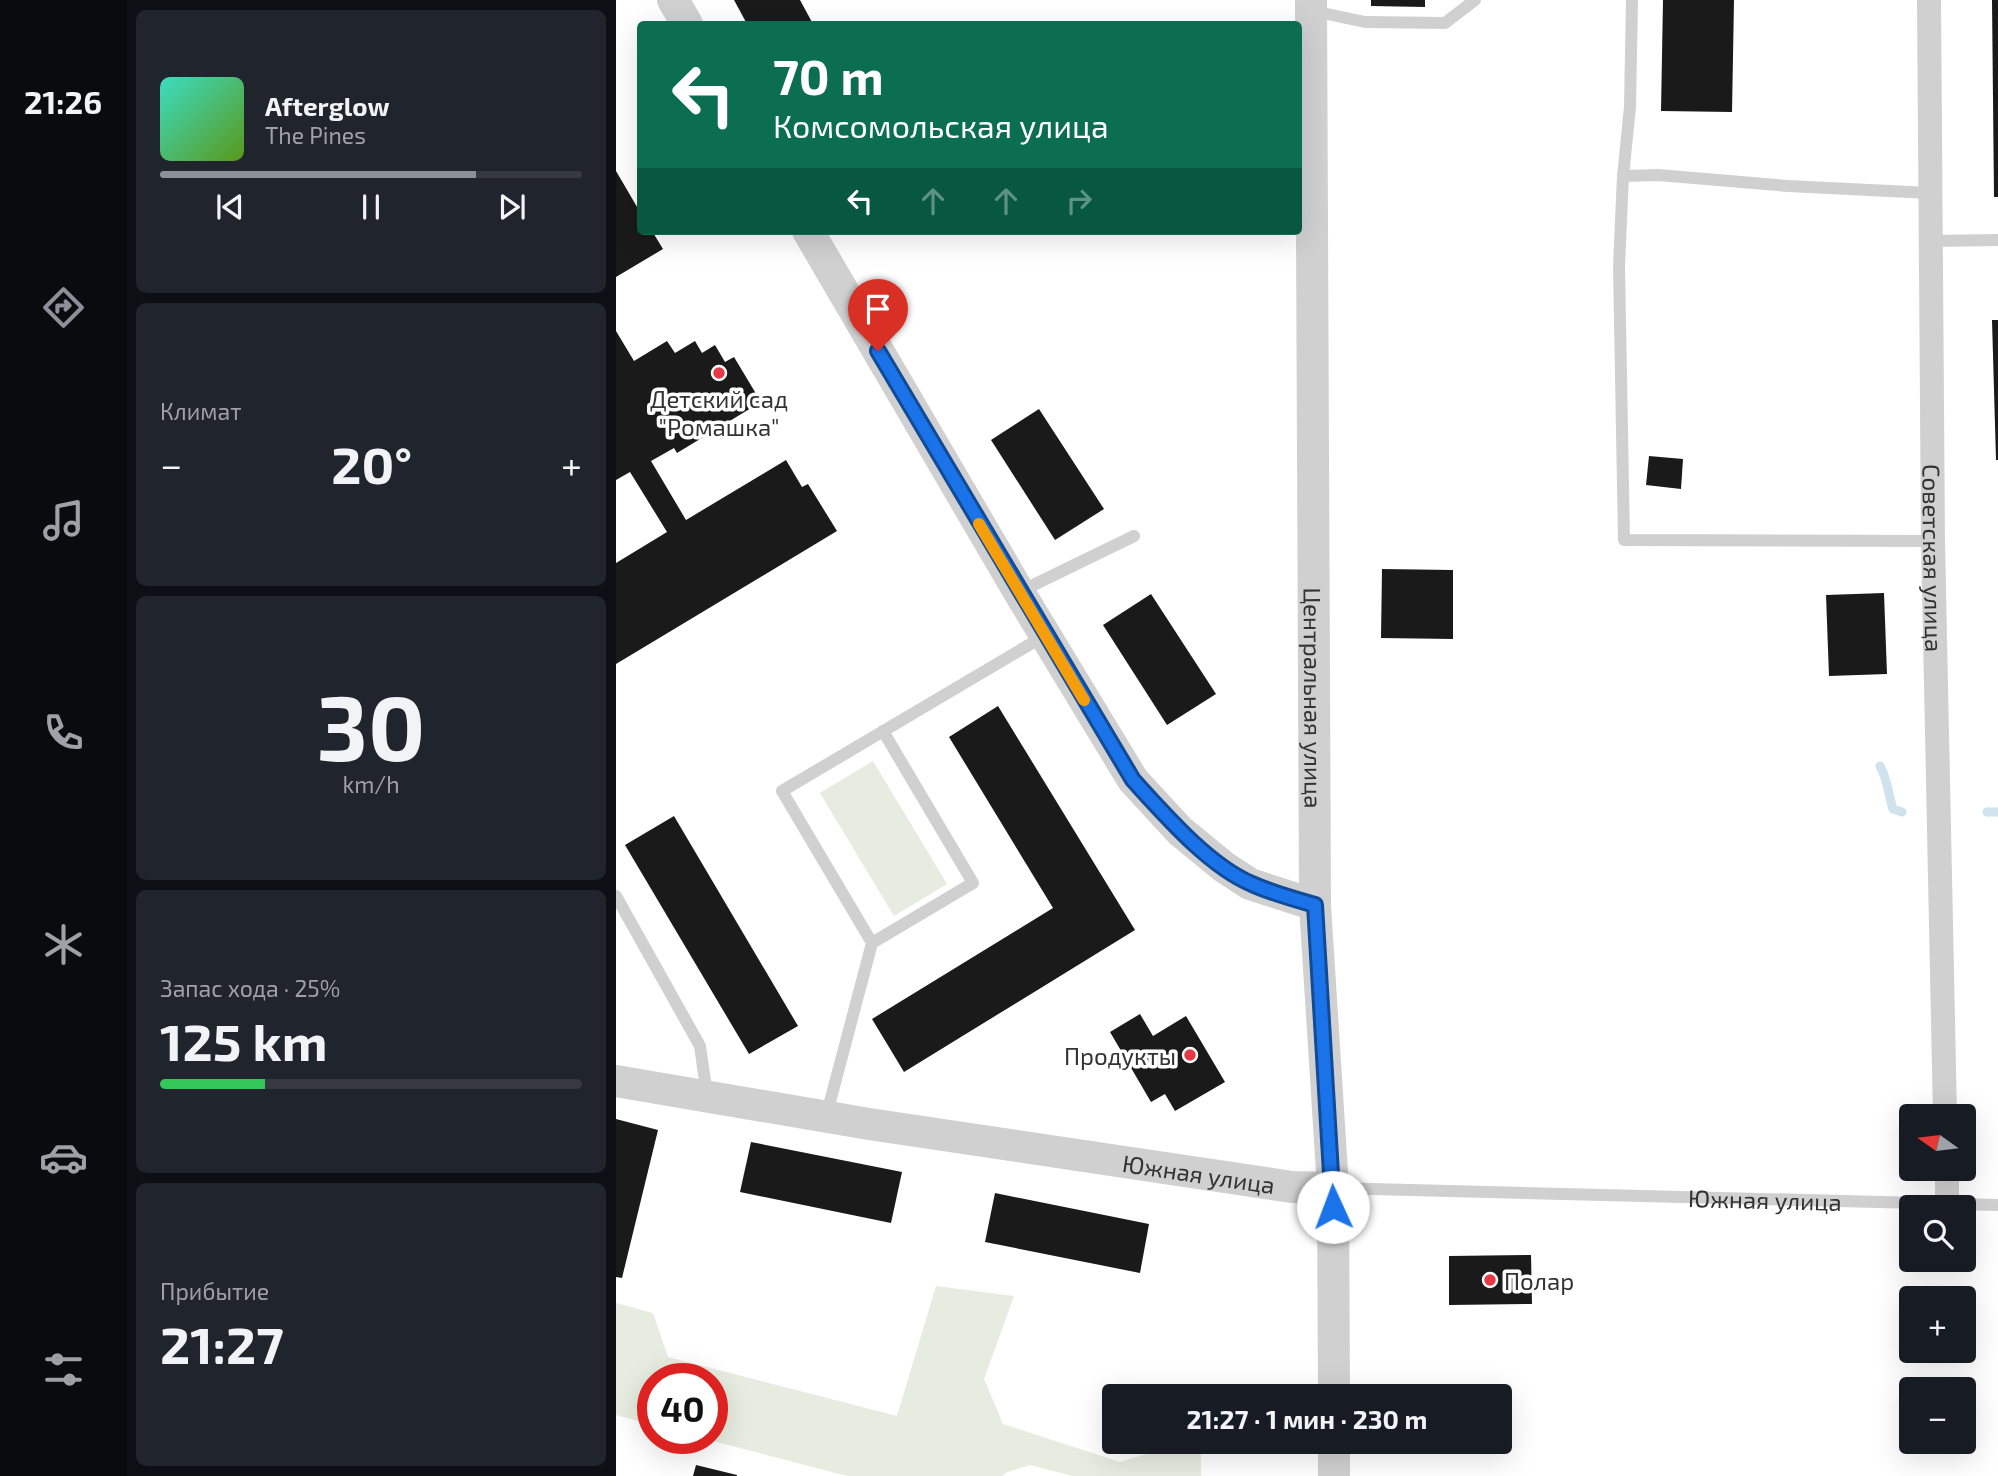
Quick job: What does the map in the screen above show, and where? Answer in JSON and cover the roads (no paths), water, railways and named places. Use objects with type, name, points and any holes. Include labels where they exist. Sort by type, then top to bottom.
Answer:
[{"type":"street","points":[[673,0],[685,21]]},
{"type":"street","name":"Советская улица","points":[[1929,0],[1933,541],[1945,1104]]},
{"type":"street","name":"Центральная улица","points":[[1311,5],[1315,905],[1333,1188],[1334,1384]]},
{"type":"street","points":[[810,235],[1019,592],[1133,780],[1180,831],[1224,867],[1250,884],[1315,905]]},
{"type":"street","name":"Южная улица","points":[[616,1081],[826,1118],[1292,1186],[1333,1188]]},
{"type":"street","points":[[1334,1454],[1334,1476]]},
{"type":"lane","points":[[1311,5],[1365,22],[1445,23],[1475,0]]},
{"type":"lane","points":[[1632,0],[1630,107],[1623,176],[1619,266],[1624,540],[1933,541]]},
{"type":"lane","points":[[1623,176],[1658,175],[1788,186],[1930,193]]},
{"type":"lane","points":[[1930,241],[1998,240]]},
{"type":"lane","points":[[1019,592],[1134,536]]},
{"type":"lane","points":[[872,943],[782,791],[1045,635]]},
{"type":"lane","points":[[826,1118],[872,943],[973,883],[883,731]]},
{"type":"lane","points":[[616,896],[700,1046],[707,1098]]},
{"type":"lane","name":"Южная улица","points":[[1333,1188],[1899,1204]]},
{"type":"lane","name":"Южная улица","points":[[1976,1205],[1998,1205]]},
{"type":"waterway","points":[[1880,766],[1893,809],[1902,812]]},
{"type":"waterway","points":[[1987,812],[1998,812]]},
{"type":"place","name":"Детский сад \"Ромашка\"","points":[[719,373]]},
{"type":"place","name":"Продукты","points":[[1190,1055]]},
{"type":"place","name":"Полар","points":[[1490,1280]]}]
